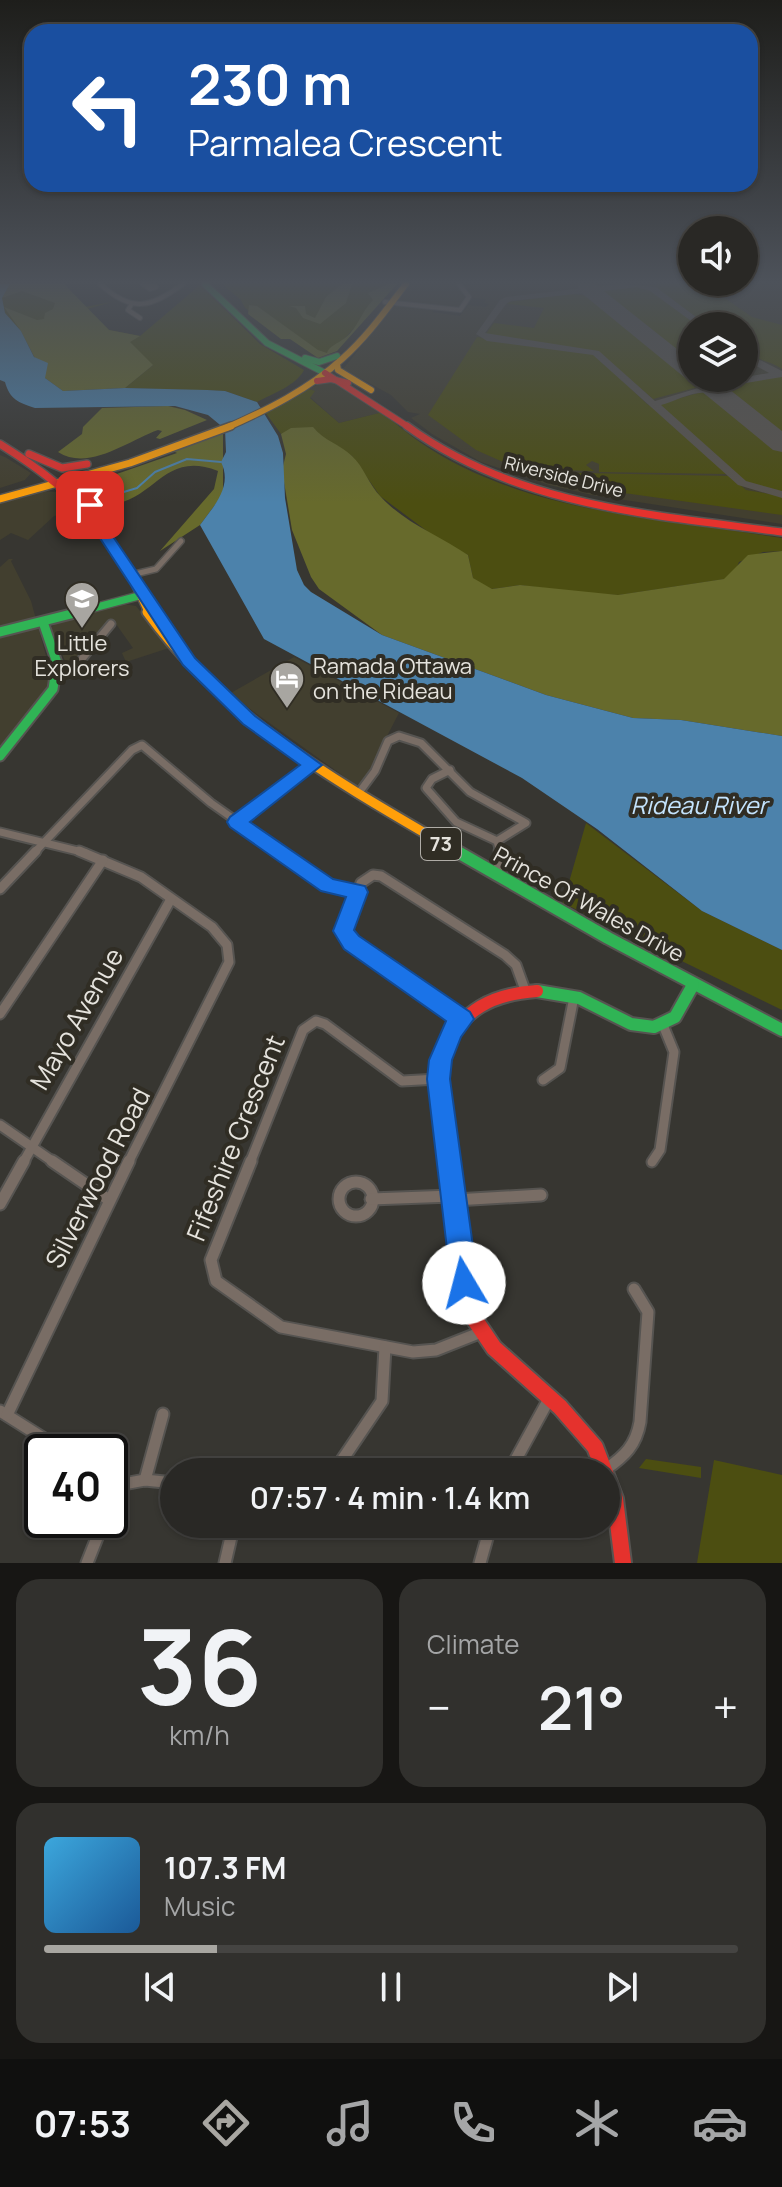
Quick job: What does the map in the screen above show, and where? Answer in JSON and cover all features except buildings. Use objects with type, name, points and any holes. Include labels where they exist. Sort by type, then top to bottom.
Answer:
[{"type":"main road","name":"Riverside Drive","points":[[297,357],[326,368],[450,448],[520,479],[592,497],[782,526]]},
{"type":"main road","name":"Riverside Drive","points":[[298,357],[301,359]]},
{"type":"main road","points":[[303,387],[337,357]]},
{"type":"main road","points":[[301,359],[338,370],[378,399]]},
{"type":"main road","points":[[286,394],[326,368]]},
{"type":"main road","points":[[83,503],[80,484],[84,477],[240,416],[303,387],[326,379],[348,383]]},
{"type":"main road","name":"Riverside Drive","points":[[378,399],[445,453],[513,483],[602,505],[782,532]]},
{"type":"main road","points":[[30,459],[71,468],[186,438]]},
{"type":"main road","name":"Prince Of Wales Drive","points":[[0,444],[59,478],[83,503],[189,662],[249,720],[358,794],[556,912],[782,1030]]},
{"type":"main road","points":[[0,496],[155,446]]},
{"type":"main road","points":[[27,488],[40,475],[30,459]]},
{"type":"main road","points":[[59,478],[128,459]]},
{"type":"main road","points":[[27,488],[58,489],[83,503]]},
{"type":"main road","points":[[0,632],[142,595]]},
{"type":"main road","points":[[0,756],[45,702],[58,675],[55,654],[43,622]]},
{"type":"main road","points":[[600,1458],[591,1440],[494,1351],[479,1333],[469,1311],[438,1079],[441,1060],[452,1031],[462,1019],[488,1000],[525,990],[574,996],[628,1022],[646,1027],[663,1025],[681,1009],[693,985]]},
{"type":"main road","points":[[620,1522],[623,1563]]},
{"type":"street","points":[[131,575],[156,569],[181,541]]},
{"type":"street","points":[[58,675],[76,666],[111,624]]},
{"type":"street","points":[[358,794],[375,771],[385,744],[395,737],[421,743],[470,792],[526,823],[497,841]]},
{"type":"street","points":[[0,889],[132,750],[142,745],[237,822],[328,885],[358,892]]},
{"type":"street","points":[[237,822],[313,765]]},
{"type":"street","points":[[450,770],[430,781],[427,789],[456,822],[497,841]]},
{"type":"street","points":[[0,832],[43,841],[103,860],[139,876],[171,899]]},
{"type":"street","points":[[493,874],[502,861],[497,841]]},
{"type":"street","points":[[0,1014],[103,860]]},
{"type":"street","points":[[462,1019],[351,942],[344,931],[361,883],[373,875],[381,876],[505,955],[516,965],[525,990]]},
{"type":"street","name":"Silverwood Road","points":[[3,1413],[229,962],[230,951],[218,932],[171,899]]},
{"type":"street","name":"Mayo Avenue","points":[[0,1204],[171,899]]},
{"type":"street","points":[[543,1080],[560,1068],[574,996]]},
{"type":"street","name":"Fifeshire Crescent","points":[[438,1079],[402,1081],[325,1024],[316,1021],[303,1030],[211,1260],[216,1281],[281,1327],[413,1352],[436,1350],[479,1333]]},
{"type":"street","points":[[652,1162],[660,1150],[674,1052],[663,1025]]},
{"type":"street","points":[[0,1125],[109,1200]]},
{"type":"street","points":[[371,1199],[541,1195]]},
{"type":"street","points":[[620,1460],[637,1440],[640,1422],[648,1312],[634,1289]]},
{"type":"street","points":[[343,1458],[382,1401],[385,1347]]},
{"type":"street","points":[[517,1458],[549,1399]]},
{"type":"street","points":[[3,1413],[36,1434]]},
{"type":"street","points":[[145,1480],[163,1414]]},
{"type":"street","points":[[128,1482],[160,1482]]},
{"type":"street","points":[[87,1563],[97,1538]]},
{"type":"street","points":[[225,1563],[233,1538]]},
{"type":"street","points":[[480,1563],[487,1538]]},
{"type":"shaded area","points":[[38,357],[282,357],[304,370],[290,385],[257,402],[225,391],[125,388],[153,365],[63,391]]},
{"type":"shaded area","points":[[353,357],[678,357],[678,392],[758,392],[758,357],[782,357],[782,524],[592,495],[549,485],[481,462],[432,434],[411,418],[420,414],[408,412],[391,395],[343,369]]},
{"type":"shaded area","points":[[464,357],[597,357],[727,474],[599,472],[599,464],[592,461],[586,465],[594,471],[524,469],[476,450],[428,415]]},
{"type":"shaded area","points":[[604,357],[666,357],[678,366],[679,392],[653,399]]},
{"type":"shaded area","points":[[758,357],[782,357],[782,369]]},
{"type":"shaded area","points":[[782,376],[782,438],[724,392],[758,392],[759,377]]},
{"type":"shaded area","points":[[324,381],[356,392],[383,412],[339,423],[310,397],[314,391],[309,389]]},
{"type":"shaded area","points":[[309,389],[315,391],[310,398],[339,423],[383,412],[424,445],[470,471],[519,490],[624,515],[782,538],[782,551],[763,552],[739,562],[735,572],[725,579],[619,595],[520,585],[492,589],[483,586],[473,578],[468,555],[443,543],[380,496],[352,456],[323,440],[293,430],[281,434],[265,412]]},
{"type":"shaded area","points":[[711,392],[782,449],[782,493],[745,483],[659,404]]},
{"type":"shaded area","points":[[0,455],[31,473],[25,480],[0,488]]},
{"type":"shaded area","points":[[533,472],[730,476],[746,490],[782,496],[782,515],[588,488]]},
{"type":"shaded area","points":[[44,491],[56,492],[77,513],[54,516],[28,540],[11,533],[0,540],[0,503]]},
{"type":"shaded area","points":[[13,559],[11,561],[31,601],[51,674],[46,692],[0,748],[0,567]]},
{"type":"shaded area","points":[[124,604],[136,606],[169,648],[126,662],[122,653],[133,648],[116,624],[71,675],[51,628],[56,622]]},
{"type":"shaded area","points":[[294,657],[399,713],[360,788],[229,694]]},
{"type":"shaded area","points":[[586,823],[702,911],[782,950],[782,1010],[563,903]]},
{"type":"shaded area","points":[[646,1459],[701,1467],[701,1478],[639,1468]]},
{"type":"shaded area","points":[[714,1460],[782,1475],[782,1563],[697,1563]]},
{"type":"green space","points":[[34,357],[145,357],[153,365],[125,388],[63,391],[45,378]]},
{"type":"green space","points":[[168,406],[207,420],[160,439],[156,438],[162,431],[158,430],[96,456],[70,457],[58,452],[82,434],[83,427],[102,408]]},
{"type":"green space","points":[[313,427],[352,456],[390,506],[468,555],[473,578],[492,589],[520,585],[618,595],[724,579],[748,555],[782,551],[782,736],[681,720],[633,718],[546,695],[382,635],[319,589],[292,530],[282,470],[286,454],[281,434],[291,428]]},
{"type":"green space","points":[[223,431],[223,494],[200,525],[160,551],[214,489],[218,471],[200,466],[172,471],[139,494],[110,505],[99,496],[109,489],[107,479],[111,476],[177,453],[171,450]]},
{"type":"water","name":"Rideau River","points":[[0,357],[34,357],[48,363],[45,378],[63,391],[125,388],[225,391],[257,402],[278,436],[283,453],[285,498],[297,570],[311,592],[382,635],[546,695],[633,718],[681,720],[782,736],[782,950],[702,911],[597,829],[522,778],[264,639],[200,525],[216,503],[225,479],[221,462],[226,452],[225,429],[208,415],[175,406],[35,408],[16,400],[5,382],[0,380]]},
{"type":"waterway","points":[[107,497],[137,488],[155,472],[187,459],[221,462]]},
{"type":"taxiway","points":[[600,357],[742,483],[782,495]]},
{"type":"taxiway","points":[[758,364],[777,373]]},
{"type":"taxiway","points":[[737,407],[717,391],[717,385],[782,374]]},
{"type":"taxiway","points":[[655,404],[705,389],[722,396]]},
{"type":"runway","points":[[673,357],[678,361]]},
{"type":"runway","points":[[717,392],[782,444]]},
{"type":"traffic: fast","points":[[294,357],[325,373]]},
{"type":"traffic: fast","points":[[305,358],[319,362],[334,357]]},
{"type":"traffic: fast","points":[[67,480],[86,500],[97,518]]},
{"type":"traffic: fast","points":[[0,632],[146,594]]},
{"type":"traffic: fast","points":[[0,756],[53,689],[57,663],[43,622]]},
{"type":"traffic: fast","points":[[442,843],[608,938],[782,1030]]},
{"type":"traffic: fast","points":[[537,991],[579,998],[631,1024],[654,1027],[675,1017],[693,985]]},
{"type":"traffic: slow","points":[[0,499],[130,463],[216,433],[297,393],[345,357]]},
{"type":"traffic: slow","points":[[337,364],[338,370],[371,390]]},
{"type":"traffic: slow","points":[[131,575],[140,599],[154,620],[193,667],[224,697],[293,751],[366,799],[442,843]]},
{"type":"traffic: jam","points":[[325,373],[362,394],[449,455],[505,480],[543,493],[622,510],[782,532]]},
{"type":"traffic: jam","points":[[317,381],[331,379],[348,383]]},
{"type":"traffic: jam","points":[[0,444],[41,471],[78,503],[105,533],[135,579]]},
{"type":"traffic: jam","points":[[29,454],[62,468],[87,464]]},
{"type":"traffic: jam","points":[[537,991],[516,992],[481,1004],[457,1026],[442,1059],[438,1079],[469,1311],[494,1348],[560,1407],[595,1447],[615,1499],[623,1563]]},
{"type":"place","name":"Little Explorers","points":[[82,630]]},
{"type":"place","name":"Ramada Ottawa on the Rideau","points":[[287,710]]},
{"type":"route","points":[[90,505],[101,529],[189,662],[249,720],[313,765],[237,822],[328,885],[358,892],[344,931],[351,942],[462,1019],[452,1031],[441,1060],[438,1079],[464,1283]]}]
